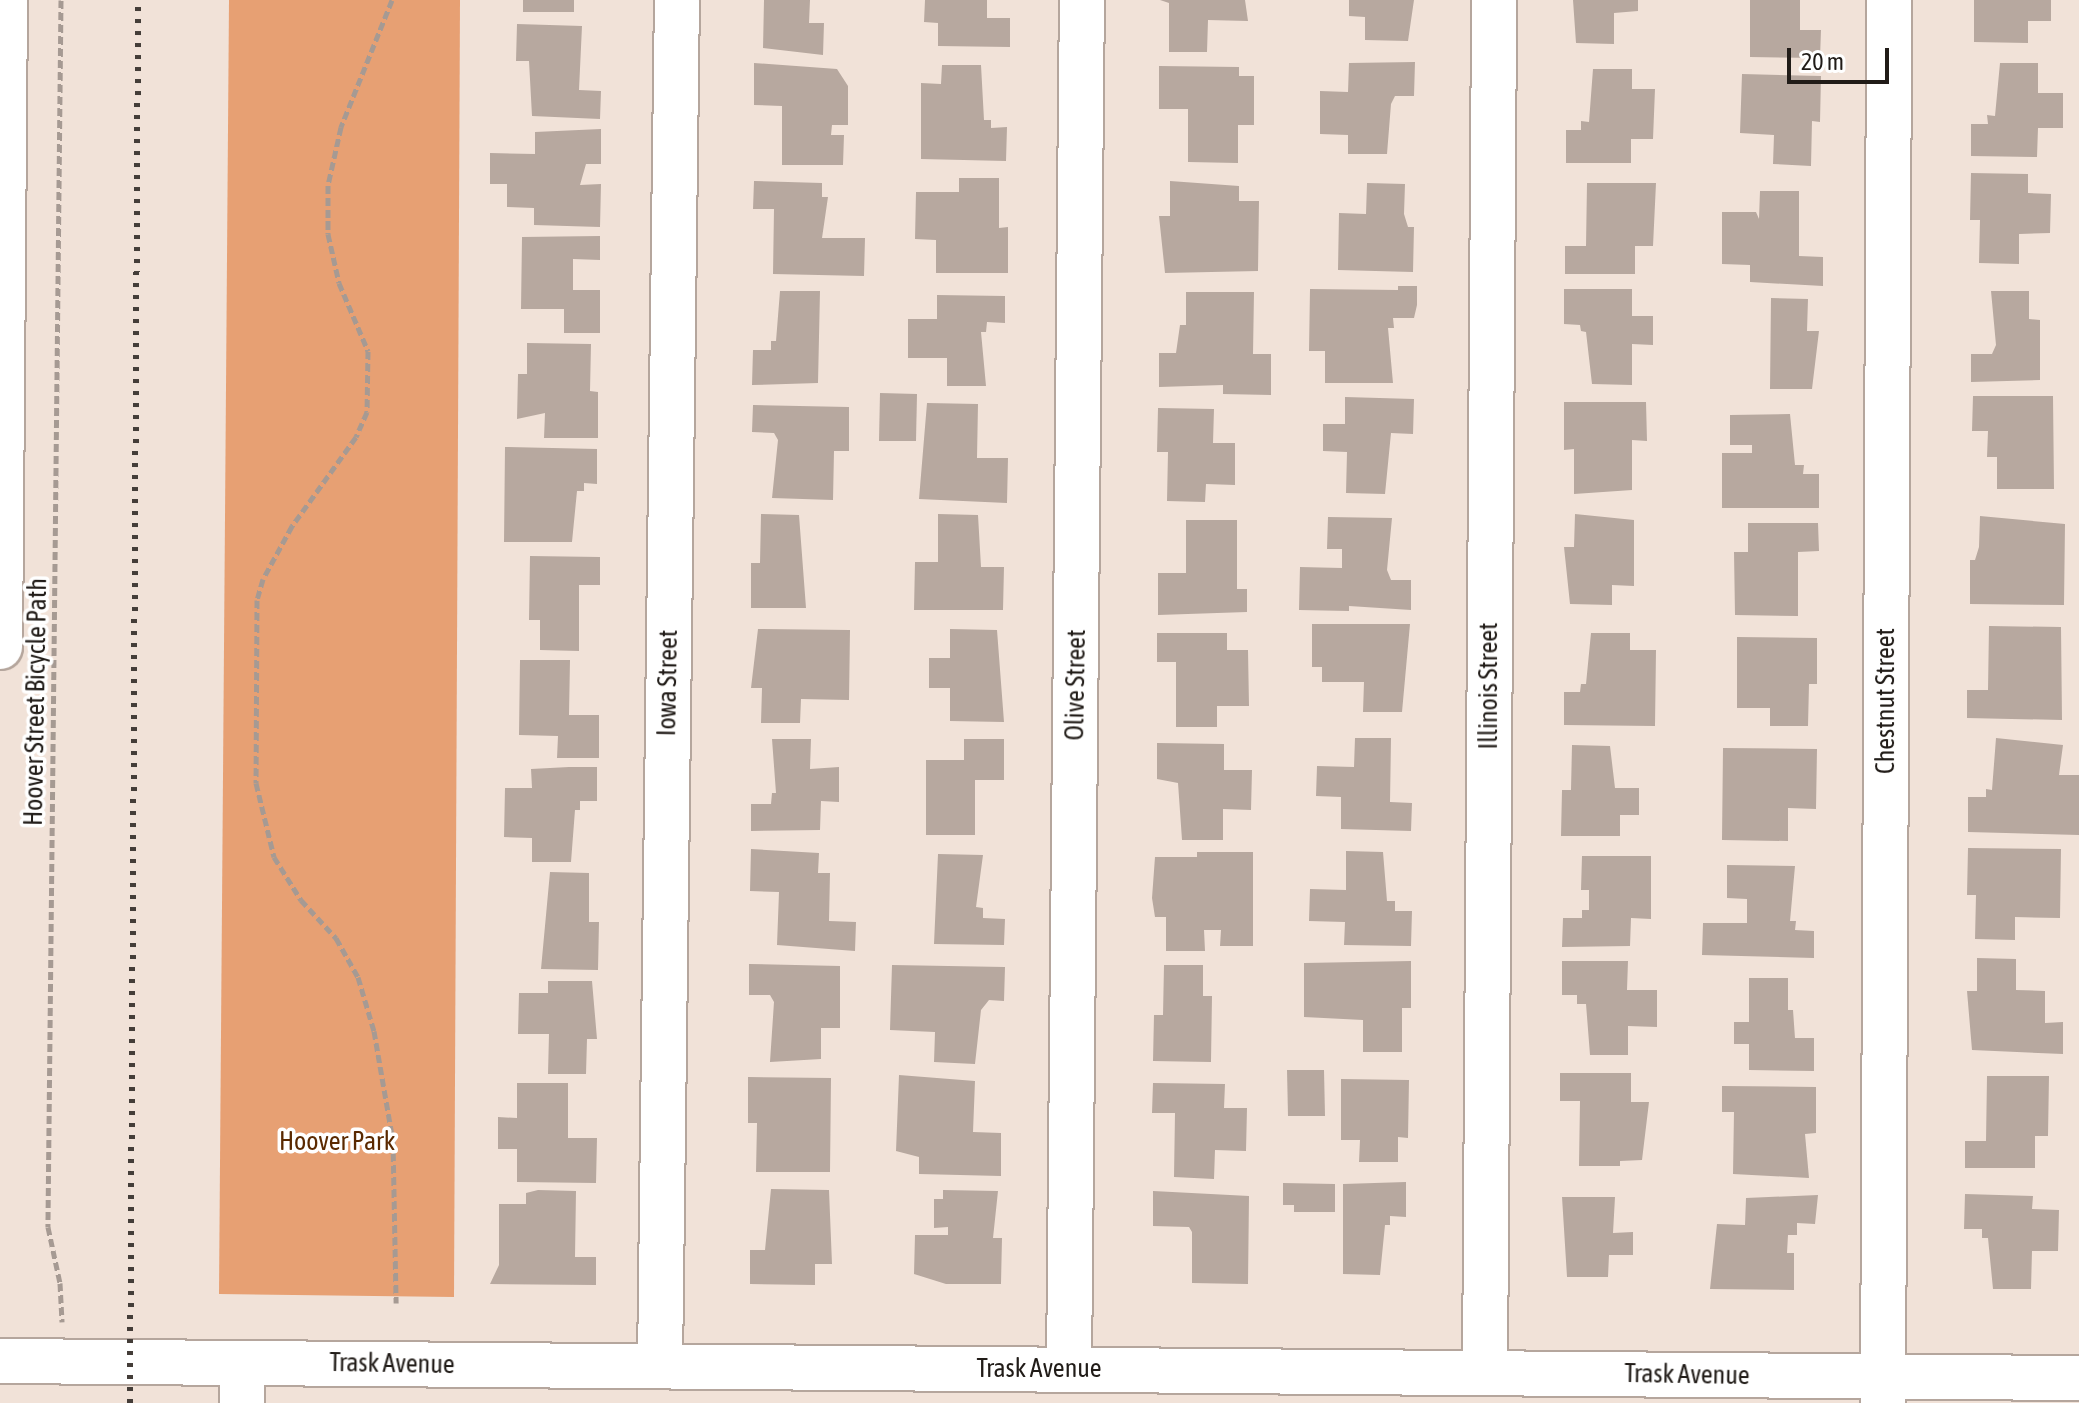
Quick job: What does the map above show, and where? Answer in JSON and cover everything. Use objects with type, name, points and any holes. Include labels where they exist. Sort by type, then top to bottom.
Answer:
[{"type":"street","points":[[0,647],[5,0]]},
{"type":"street","name":"Iowa Street","points":[[660,1366],[677,0]]},
{"type":"street","name":"Olive Street","points":[[1069,1370],[1082,0]]},
{"type":"street","name":"Illinois Street","points":[[1485,1373],[1494,0]]},
{"type":"street","name":"Chestnut Street","points":[[1882,1390],[1889,0]]},
{"type":"street","name":"Trask Avenue","points":[[0,1361],[63,1361],[242,1383],[660,1366],[1485,1373],[1882,1390],[2079,1378]]},
{"type":"path","name":"Hoover Street Bicycle Path","points":[[61,0],[48,1227],[60,1283],[63,1361]]},
{"type":"path","points":[[392,0],[341,127],[328,185],[328,234],[339,283],[368,351],[367,412],[356,437],[292,526],[260,589],[256,783],[274,857],[301,900],[336,938],[358,977],[374,1031],[393,1141],[396,1303]]},
{"type":"green space","name":"Hoover Park","points":[[229,0],[460,0],[454,1297],[219,1294]]},
{"type":"building","points":[[523,0],[574,0],[574,12],[523,12]]},
{"type":"building","points":[[764,0],[810,0],[809,23],[824,23],[823,55],[763,48]]},
{"type":"building","points":[[925,0],[987,0],[987,18],[1010,18],[1010,47],[938,46],[938,23],[924,22]]},
{"type":"building","points":[[1160,0],[1245,0],[1248,21],[1208,20],[1207,52],[1169,52],[1169,3]]},
{"type":"building","points":[[1349,0],[1414,0],[1408,41],[1365,40],[1365,17],[1349,16]]},
{"type":"building","points":[[1573,0],[1638,0],[1638,11],[1614,13],[1614,44],[1576,43]]},
{"type":"building","points":[[1750,0],[1800,0],[1800,30],[1821,30],[1820,58],[1750,57]]},
{"type":"building","points":[[1974,0],[2051,0],[2051,21],[2028,21],[2028,43],[1974,42]]},
{"type":"building","points":[[517,24],[582,26],[579,90],[601,91],[600,119],[532,116],[529,61],[516,61]]},
{"type":"building","points":[[1415,62],[1414,96],[1395,96],[1391,104],[1387,154],[1348,154],[1348,135],[1320,134],[1320,91],[1348,92],[1349,63]]},
{"type":"building","points":[[754,63],[837,69],[848,86],[848,125],[832,125],[831,135],[844,135],[843,165],[782,165],[782,106],[754,105]]},
{"type":"building","points":[[2000,63],[2038,63],[2038,93],[2063,93],[2063,128],[2038,128],[2037,157],[1971,156],[1971,124],[1988,124],[1987,115],[1995,116]]},
{"type":"building","points":[[942,65],[981,65],[984,120],[991,120],[991,128],[1007,127],[1006,161],[921,159],[921,83],[941,84]]},
{"type":"building","points":[[1159,66],[1239,67],[1239,76],[1254,76],[1254,125],[1238,125],[1238,163],[1188,162],[1188,109],[1159,109]]},
{"type":"building","points":[[1593,69],[1632,69],[1632,89],[1655,89],[1653,139],[1631,139],[1631,163],[1566,163],[1566,130],[1581,130],[1581,121],[1589,122]]},
{"type":"building","points":[[1742,74],[1821,76],[1820,122],[1812,121],[1811,166],[1773,164],[1774,135],[1740,133]]},
{"type":"building","points":[[601,129],[601,164],[586,164],[580,185],[601,184],[600,227],[534,225],[534,208],[507,207],[507,184],[490,184],[490,153],[535,154],[535,132]]},
{"type":"building","points":[[1971,173],[2028,174],[2028,193],[2051,194],[2050,233],[2019,234],[2019,264],[1979,263],[1980,220],[1970,220]]},
{"type":"building","points":[[959,178],[999,178],[999,228],[1008,227],[1008,273],[936,273],[936,240],[915,239],[916,192],[959,192]]},
{"type":"building","points":[[754,181],[822,183],[822,197],[828,197],[822,238],[865,238],[864,276],[773,274],[774,209],[753,209]]},
{"type":"building","points":[[1170,181],[1239,186],[1239,201],[1259,201],[1258,271],[1165,273],[1159,216],[1170,216]]},
{"type":"building","points":[[1367,183],[1405,184],[1404,214],[1408,227],[1414,227],[1413,272],[1338,270],[1339,213],[1366,214]]},
{"type":"building","points":[[1587,183],[1656,183],[1653,246],[1635,246],[1635,274],[1565,274],[1565,246],[1586,246]]},
{"type":"building","points":[[1760,191],[1799,191],[1799,256],[1823,257],[1823,286],[1750,282],[1750,265],[1722,264],[1722,212],[1756,212],[1759,219]]},
{"type":"building","points":[[600,236],[600,260],[573,259],[573,290],[600,290],[600,333],[564,333],[564,309],[521,309],[522,237]]},
{"type":"building","points":[[1398,286],[1417,286],[1417,305],[1414,318],[1393,318],[1394,328],[1388,328],[1393,383],[1325,383],[1325,351],[1309,351],[1310,289],[1398,290]]},
{"type":"building","points":[[1564,289],[1632,289],[1632,316],[1653,316],[1653,345],[1632,344],[1632,385],[1592,384],[1586,332],[1581,331],[1580,325],[1564,324]]},
{"type":"building","points":[[780,291],[820,291],[818,383],[752,385],[753,350],[771,350],[771,341],[776,341]]},
{"type":"building","points":[[1991,291],[2029,291],[2029,319],[2040,320],[2040,380],[1971,382],[1971,354],[1992,354],[1996,345]]},
{"type":"building","points":[[1186,292],[1254,292],[1253,354],[1271,354],[1271,395],[1223,394],[1223,385],[1159,387],[1159,353],[1176,353],[1180,325],[1186,325]]},
{"type":"building","points":[[937,295],[1005,296],[1005,323],[987,322],[986,332],[981,332],[986,386],[947,386],[947,358],[908,358],[908,319],[937,319]]},
{"type":"building","points":[[1771,298],[1808,299],[1807,331],[1819,331],[1812,389],[1770,389]]},
{"type":"building","points":[[527,343],[591,344],[590,391],[598,392],[598,438],[544,438],[545,413],[517,419],[518,374],[527,374]]},
{"type":"building","points":[[880,393],[917,394],[916,441],[879,441]]},
{"type":"building","points":[[1973,396],[2053,396],[2054,489],[1997,489],[1997,457],[1987,457],[1988,431],[1972,431]]},
{"type":"building","points":[[1345,397],[1414,399],[1413,434],[1391,433],[1385,494],[1346,493],[1347,452],[1323,451],[1323,424],[1345,424]]},
{"type":"building","points":[[1564,402],[1646,402],[1647,441],[1632,440],[1632,490],[1574,494],[1574,449],[1564,450]]},
{"type":"building","points":[[927,403],[978,404],[977,458],[1008,458],[1007,503],[919,499]]},
{"type":"building","points":[[753,405],[849,407],[849,451],[834,451],[833,500],[772,498],[778,440],[774,433],[752,432]]},
{"type":"building","points":[[1158,408],[1214,409],[1213,443],[1235,443],[1235,485],[1206,484],[1205,502],[1167,501],[1168,452],[1157,452]]},
{"type":"building","points":[[1790,414],[1795,465],[1804,465],[1803,474],[1819,474],[1819,508],[1722,508],[1722,453],[1752,453],[1752,445],[1730,445],[1730,415]]},
{"type":"building","points":[[505,447],[597,449],[597,484],[584,483],[584,491],[577,491],[572,542],[504,542]]},
{"type":"building","points":[[761,514],[799,515],[806,608],[751,608],[751,563],[760,563]]},
{"type":"building","points":[[938,514],[978,515],[981,567],[1004,567],[1003,610],[914,610],[915,562],[938,562]]},
{"type":"building","points":[[1575,514],[1634,520],[1634,586],[1612,585],[1612,605],[1570,604],[1564,547],[1574,547]]},
{"type":"building","points":[[1980,516],[2065,524],[2064,605],[1970,604],[1970,560],[1975,560],[1979,547]]},
{"type":"building","points":[[1328,517],[1392,518],[1387,570],[1391,580],[1411,580],[1411,610],[1349,606],[1349,611],[1299,610],[1300,567],[1342,568],[1342,549],[1327,549]]},
{"type":"building","points":[[1186,520],[1237,520],[1237,589],[1247,589],[1247,612],[1158,615],[1158,573],[1186,573]]},
{"type":"building","points":[[1748,523],[1818,523],[1819,551],[1798,552],[1798,616],[1735,615],[1734,552],[1748,552]]},
{"type":"building","points":[[530,556],[600,557],[600,585],[579,585],[579,651],[540,650],[540,620],[529,620]]},
{"type":"building","points":[[1312,624],[1410,624],[1402,712],[1363,712],[1364,682],[1322,682],[1322,667],[1312,667]]},
{"type":"building","points":[[1989,626],[2061,627],[2062,720],[1967,718],[1967,690],[1988,690]]},
{"type":"building","points":[[758,629],[850,630],[849,700],[801,699],[800,723],[761,723],[762,688],[751,688]]},
{"type":"building","points":[[950,629],[997,630],[1004,722],[950,721],[950,688],[929,688],[929,658],[950,658]]},
{"type":"building","points":[[1157,633],[1227,633],[1227,650],[1248,650],[1249,706],[1217,706],[1217,727],[1176,727],[1176,662],[1157,662]]},
{"type":"building","points":[[1591,633],[1630,633],[1630,650],[1656,650],[1655,726],[1564,725],[1564,692],[1580,692],[1581,684],[1586,684]]},
{"type":"building","points":[[1737,637],[1817,638],[1817,684],[1809,684],[1808,726],[1770,726],[1770,708],[1737,708]]},
{"type":"building","points":[[520,660],[570,660],[569,715],[599,715],[599,758],[557,758],[558,736],[519,735]]},
{"type":"building","points":[[1355,738],[1391,738],[1390,802],[1412,803],[1411,831],[1341,829],[1341,797],[1316,796],[1317,766],[1354,767]]},
{"type":"building","points":[[1996,738],[2063,745],[2059,775],[2079,775],[2079,835],[1968,832],[1968,797],[1986,797],[1986,789],[1992,790]]},
{"type":"building","points":[[772,739],[811,739],[810,769],[839,767],[839,802],[821,801],[820,830],[751,831],[751,804],[771,804],[772,793],[776,793]]},
{"type":"building","points":[[964,739],[1004,739],[1004,780],[975,780],[975,835],[926,835],[926,760],[964,760]]},
{"type":"building","points":[[1157,743],[1224,744],[1224,770],[1252,770],[1251,810],[1223,809],[1223,840],[1182,840],[1178,783],[1157,779]]},
{"type":"building","points":[[1572,745],[1610,746],[1615,788],[1639,788],[1639,815],[1620,815],[1620,836],[1561,836],[1562,790],[1571,790]]},
{"type":"building","points":[[1723,748],[1817,749],[1816,809],[1788,808],[1788,841],[1722,840]]},
{"type":"building","points":[[597,767],[597,801],[580,801],[580,810],[575,810],[571,862],[532,862],[532,838],[504,837],[505,788],[532,788],[531,769]]},
{"type":"building","points":[[1968,848],[2061,849],[2060,918],[2015,917],[2015,940],[1975,939],[1976,895],[1967,895]]},
{"type":"building","points":[[751,849],[819,853],[818,873],[830,873],[829,921],[856,922],[855,951],[777,945],[779,892],[750,891]]},
{"type":"building","points":[[1346,851],[1383,852],[1387,901],[1395,901],[1395,911],[1412,911],[1411,946],[1344,945],[1345,922],[1309,921],[1310,889],[1346,890]]},
{"type":"building","points":[[1197,852],[1253,852],[1253,946],[1220,946],[1221,930],[1204,930],[1205,951],[1166,951],[1166,917],[1155,917],[1152,898],[1155,857],[1197,857]]},
{"type":"building","points":[[938,854],[983,855],[976,907],[983,908],[983,918],[1005,919],[1004,945],[934,944]]},
{"type":"building","points":[[1582,856],[1651,856],[1651,919],[1631,918],[1630,946],[1562,947],[1563,918],[1582,918],[1582,910],[1589,910],[1589,890],[1581,890]]},
{"type":"building","points":[[1727,865],[1795,866],[1790,921],[1796,921],[1795,930],[1814,931],[1814,958],[1702,955],[1703,923],[1747,923],[1747,899],[1727,898]]},
{"type":"building","points":[[550,872],[589,873],[589,922],[599,922],[598,970],[541,969]]},
{"type":"building","points":[[1977,958],[2016,959],[2016,990],[2045,991],[2045,1023],[2063,1022],[2063,1054],[1972,1050],[1967,991],[1977,991]]},
{"type":"building","points":[[1411,961],[1411,1008],[1402,1008],[1402,1052],[1363,1052],[1363,1020],[1304,1017],[1304,963]]},
{"type":"building","points":[[1562,961],[1628,961],[1627,990],[1657,990],[1657,1027],[1628,1026],[1628,1055],[1590,1055],[1586,1004],[1577,1004],[1577,995],[1562,995]]},
{"type":"building","points":[[749,964],[840,966],[840,1028],[821,1028],[821,1059],[770,1062],[774,1002],[770,995],[749,995]]},
{"type":"building","points":[[892,965],[1005,967],[1004,1001],[989,1000],[981,1010],[975,1064],[934,1062],[935,1032],[890,1030]]},
{"type":"building","points":[[1164,965],[1203,965],[1203,996],[1212,996],[1211,1062],[1153,1061],[1154,1015],[1163,1015]]},
{"type":"building","points":[[1749,978],[1788,978],[1788,1010],[1793,1010],[1795,1038],[1814,1038],[1814,1071],[1749,1070],[1749,1044],[1734,1044],[1734,1022],[1749,1022]]},
{"type":"building","points":[[548,981],[592,981],[597,1039],[587,1039],[586,1074],[548,1074],[549,1034],[518,1034],[519,993],[548,993]]},
{"type":"building","points":[[1287,1070],[1324,1070],[1325,1116],[1288,1116]]},
{"type":"building","points":[[1560,1073],[1631,1073],[1631,1102],[1649,1102],[1642,1160],[1620,1161],[1620,1166],[1579,1166],[1580,1101],[1560,1101]]},
{"type":"building","points":[[899,1075],[975,1081],[973,1132],[1001,1133],[1001,1176],[919,1174],[919,1157],[896,1151]]},
{"type":"building","points":[[1987,1076],[2049,1076],[2048,1136],[2035,1136],[2035,1168],[1965,1168],[1965,1141],[1986,1141]]},
{"type":"building","points":[[748,1077],[831,1078],[830,1172],[756,1172],[757,1123],[748,1123]]},
{"type":"building","points":[[1341,1079],[1409,1080],[1408,1138],[1398,1137],[1398,1162],[1359,1162],[1360,1140],[1341,1140]]},
{"type":"building","points":[[517,1083],[568,1083],[568,1138],[597,1138],[596,1183],[517,1182],[517,1149],[498,1149],[498,1117],[517,1118]]},
{"type":"building","points":[[1153,1083],[1225,1084],[1224,1108],[1247,1108],[1246,1151],[1215,1150],[1214,1179],[1174,1177],[1175,1113],[1152,1113]]},
{"type":"building","points":[[1722,1086],[1816,1087],[1816,1133],[1805,1134],[1809,1178],[1733,1174],[1734,1112],[1722,1112]]},
{"type":"building","points":[[1406,1182],[1406,1217],[1390,1216],[1390,1225],[1385,1225],[1380,1275],[1343,1274],[1343,1184]]},
{"type":"building","points":[[1283,1183],[1335,1184],[1335,1212],[1294,1212],[1294,1205],[1283,1205]]},
{"type":"building","points":[[771,1189],[829,1190],[832,1264],[815,1264],[815,1285],[750,1284],[750,1250],[765,1250]]},
{"type":"building","points":[[538,1190],[576,1191],[575,1257],[596,1257],[596,1285],[490,1284],[499,1265],[499,1204],[526,1204],[526,1193]]},
{"type":"building","points":[[943,1190],[998,1191],[993,1238],[1002,1238],[1001,1284],[946,1284],[914,1274],[915,1235],[948,1235],[948,1227],[934,1228],[934,1199],[943,1199]]},
{"type":"building","points":[[1153,1191],[1249,1196],[1248,1284],[1192,1283],[1192,1232],[1189,1227],[1153,1226]]},
{"type":"building","points":[[1965,1194],[2033,1196],[2032,1209],[2059,1210],[2058,1251],[2032,1251],[2031,1289],[1993,1289],[1988,1238],[1982,1238],[1982,1229],[1964,1229]]},
{"type":"building","points":[[1818,1195],[1815,1224],[1797,1223],[1797,1235],[1788,1235],[1787,1253],[1794,1253],[1794,1290],[1710,1289],[1717,1224],[1745,1225],[1746,1198]]},
{"type":"building","points":[[1562,1197],[1615,1197],[1613,1233],[1633,1232],[1633,1255],[1609,1255],[1608,1277],[1567,1277]]},
{"type":"railway","points":[[130,1403],[138,0]]}]
